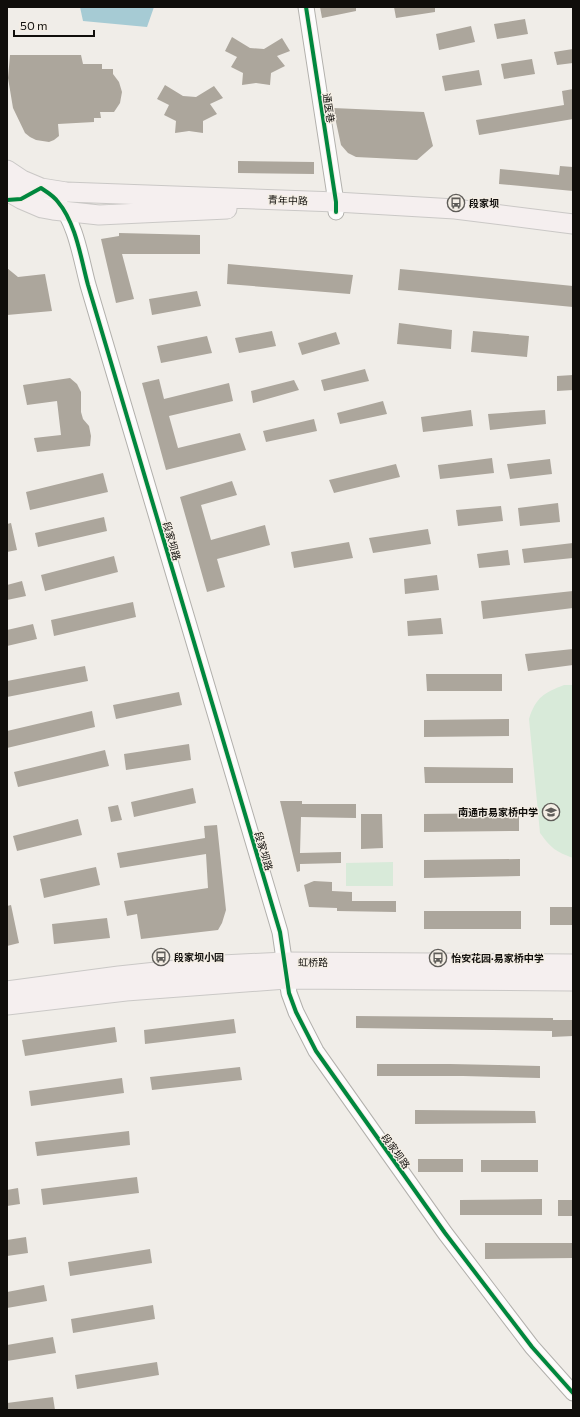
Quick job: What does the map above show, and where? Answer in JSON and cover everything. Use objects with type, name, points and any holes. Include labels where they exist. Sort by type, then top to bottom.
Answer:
[{"type":"main road","points":[[7,159],[12,188]]},
{"type":"main road","name":"青年中路","points":[[12,188],[41,188],[92,194],[336,207],[455,210],[573,224]]},
{"type":"main road","name":"青年中路","points":[[12,188],[47,209],[99,215],[249,208],[336,207],[573,234]]},
{"type":"main road","name":"虹桥路","points":[[7,1005],[286,971],[573,964]]},
{"type":"main road","name":"虹桥路","points":[[7,991],[119,976],[214,966],[286,971],[573,981]]},
{"type":"street","name":"通医巷","points":[[306,7],[336,207]]},
{"type":"street","name":"段家坝路","points":[[41,188],[47,209],[68,226],[77,243]]},
{"type":"street","name":"段家坝路","points":[[41,188],[58,201],[68,216],[77,243],[88,285],[280,932],[286,971],[296,1012],[320,1057],[445,1233],[532,1347],[573,1393]]},
{"type":"green space","points":[[564,685],[573,685],[573,858],[554,849],[540,833],[529,719],[538,701],[546,693]]},
{"type":"green space","points":[[393,862],[393,886],[346,886],[346,863]]},
{"type":"water","points":[[80,7],[154,7],[147,27],[83,21]]},
{"type":"building","points":[[320,7],[356,7],[356,11],[322,18]]},
{"type":"building","points":[[394,7],[435,7],[435,12],[396,18]]},
{"type":"building","points":[[525,19],[528,34],[497,39],[494,24]]},
{"type":"building","points":[[471,26],[475,42],[439,50],[436,34]]},
{"type":"building","points":[[232,37],[250,48],[264,49],[282,38],[290,51],[277,56],[285,66],[271,73],[270,85],[256,83],[242,85],[243,73],[231,67],[237,57],[225,51]]},
{"type":"building","points":[[573,49],[573,63],[557,65],[554,52]]},
{"type":"building","points":[[10,55],[81,55],[83,64],[102,64],[102,69],[113,69],[113,74],[119,82],[122,92],[120,103],[114,112],[100,112],[101,118],[94,118],[94,122],[58,124],[59,136],[54,140],[49,142],[36,140],[25,133],[13,108],[8,78]]},
{"type":"building","points":[[532,59],[535,74],[504,79],[501,64]]},
{"type":"building","points":[[479,70],[482,85],[445,91],[442,76]]},
{"type":"building","points":[[165,85],[183,96],[196,97],[214,86],[223,98],[210,104],[217,114],[203,121],[203,133],[189,131],[175,133],[176,121],[164,115],[169,105],[157,99]]},
{"type":"building","points":[[573,89],[573,119],[479,135],[476,120],[564,105],[562,91]]},
{"type":"building","points":[[333,108],[424,112],[433,146],[417,160],[356,157],[348,153],[341,145]]},
{"type":"building","points":[[238,161],[314,162],[314,174],[238,173]]},
{"type":"building","points":[[560,166],[573,167],[573,191],[499,184],[500,169],[559,175]]},
{"type":"building","points":[[119,233],[200,235],[200,254],[122,254],[134,299],[116,303],[101,239],[119,236]]},
{"type":"building","points":[[228,264],[353,275],[350,294],[227,284]]},
{"type":"building","points":[[7,268],[18,277],[45,274],[52,311],[7,315]]},
{"type":"building","points":[[400,269],[573,286],[573,307],[398,290]]},
{"type":"building","points":[[197,291],[201,306],[152,315],[149,299]]},
{"type":"building","points":[[399,323],[452,330],[451,349],[397,344]]},
{"type":"building","points":[[272,331],[276,346],[239,353],[235,338]]},
{"type":"building","points":[[473,331],[529,336],[527,357],[471,352]]},
{"type":"building","points":[[336,332],[340,344],[302,355],[298,343]]},
{"type":"building","points":[[207,336],[212,353],[161,363],[157,346]]},
{"type":"building","points":[[365,369],[369,381],[324,391],[321,380]]},
{"type":"building","points":[[573,375],[573,390],[557,391],[557,376]]},
{"type":"building","points":[[70,378],[77,384],[81,392],[81,412],[83,419],[89,426],[91,436],[90,446],[37,452],[34,438],[61,435],[57,401],[27,405],[23,385]]},
{"type":"building","points":[[159,379],[164,399],[229,383],[233,401],[169,416],[178,448],[240,433],[246,450],[166,470],[142,383]]},
{"type":"building","points":[[294,380],[299,390],[253,403],[251,391]]},
{"type":"building","points":[[383,401],[387,414],[340,424],[337,413]]},
{"type":"building","points":[[471,410],[473,426],[423,432],[421,417]]},
{"type":"building","points":[[545,410],[546,424],[490,430],[488,414]]},
{"type":"building","points":[[314,419],[317,431],[266,442],[263,431]]},
{"type":"building","points":[[492,458],[494,473],[440,479],[438,465]]},
{"type":"building","points":[[550,459],[552,474],[510,479],[507,464]]},
{"type":"building","points":[[396,464],[400,477],[334,493],[329,480]]},
{"type":"building","points":[[103,473],[108,492],[30,510],[26,492]]},
{"type":"building","points":[[232,481],[237,495],[201,505],[211,540],[265,525],[270,545],[217,559],[225,587],[207,592],[180,497]]},
{"type":"building","points":[[558,503],[560,522],[520,526],[518,508]]},
{"type":"building","points":[[501,506],[503,521],[458,526],[456,510]]},
{"type":"building","points":[[104,517],[107,531],[38,547],[35,533]]},
{"type":"building","points":[[11,523],[17,550],[7,552],[7,524]]},
{"type":"building","points":[[428,529],[431,544],[373,553],[369,538]]},
{"type":"building","points":[[349,542],[353,558],[294,568],[291,552]]},
{"type":"building","points":[[573,543],[573,558],[524,563],[522,549]]},
{"type":"building","points":[[508,550],[510,565],[479,568],[477,554]]},
{"type":"building","points":[[114,556],[118,572],[45,591],[41,575]]},
{"type":"building","points":[[437,575],[439,590],[405,594],[404,579]]},
{"type":"building","points":[[22,581],[26,596],[7,600],[7,585]]},
{"type":"building","points":[[573,591],[573,608],[483,619],[481,601]]},
{"type":"building","points":[[133,602],[136,617],[54,636],[51,620]]},
{"type":"building","points":[[441,618],[443,634],[408,636],[407,621]]},
{"type":"building","points":[[33,624],[37,639],[7,646],[7,630]]},
{"type":"building","points":[[573,649],[573,665],[528,671],[525,654]]},
{"type":"building","points":[[85,666],[88,681],[7,697],[7,681]]},
{"type":"building","points":[[426,674],[502,674],[502,691],[427,691]]},
{"type":"building","points":[[179,692],[182,705],[116,719],[113,705]]},
{"type":"building","points":[[92,711],[95,727],[7,748],[7,731]]},
{"type":"building","points":[[509,719],[509,736],[424,737],[424,720]]},
{"type":"building","points":[[189,744],[191,760],[126,770],[124,754]]},
{"type":"building","points":[[105,750],[109,766],[18,787],[14,772]]},
{"type":"building","points":[[424,767],[513,768],[513,783],[425,783]]},
{"type":"building","points":[[193,788],[196,803],[134,817],[131,802]]},
{"type":"building","points":[[280,801],[302,801],[302,804],[356,804],[356,818],[301,817],[300,853],[341,852],[341,863],[300,864],[300,871],[297,872]]},
{"type":"building","points":[[118,805],[122,820],[111,822],[108,807]]},
{"type":"building","points":[[519,813],[519,831],[424,832],[424,814]]},
{"type":"building","points":[[361,814],[382,814],[383,848],[361,849]]},
{"type":"building","points":[[78,819],[82,835],[17,851],[13,836]]},
{"type":"building","points":[[217,825],[226,910],[218,930],[141,939],[137,914],[127,916],[124,901],[208,888],[206,854],[120,868],[117,853],[205,838],[204,826]]},
{"type":"building","points":[[520,859],[520,876],[424,878],[424,860]]},
{"type":"building","points":[[96,867],[100,885],[44,898],[40,879]]},
{"type":"building","points":[[314,881],[332,882],[332,891],[352,892],[352,901],[396,901],[396,912],[337,911],[337,908],[309,907],[304,885]]},
{"type":"building","points":[[11,905],[19,943],[7,946],[7,906]]},
{"type":"building","points":[[550,907],[573,907],[573,925],[550,925]]},
{"type":"building","points":[[424,911],[521,911],[521,929],[424,929]]},
{"type":"building","points":[[107,918],[110,938],[54,944],[52,924]]},
{"type":"building","points":[[356,1016],[553,1018],[553,1020],[573,1020],[573,1036],[552,1037],[552,1031],[356,1028]]},
{"type":"building","points":[[234,1019],[236,1033],[145,1044],[144,1030]]},
{"type":"building","points":[[115,1027],[117,1042],[25,1056],[22,1040]]},
{"type":"building","points":[[377,1064],[540,1066],[540,1078],[377,1076]]},
{"type":"building","points":[[240,1067],[242,1080],[152,1090],[150,1077]]},
{"type":"building","points":[[122,1078],[124,1093],[31,1106],[29,1091]]},
{"type":"building","points":[[415,1110],[535,1111],[536,1123],[415,1124]]},
{"type":"building","points":[[129,1131],[130,1145],[37,1156],[35,1142]]},
{"type":"building","points":[[418,1159],[463,1159],[463,1172],[418,1172]]},
{"type":"building","points":[[481,1160],[538,1160],[538,1172],[481,1172]]},
{"type":"building","points":[[137,1177],[139,1193],[43,1205],[41,1189]]},
{"type":"building","points":[[18,1188],[20,1204],[7,1206],[7,1190]]},
{"type":"building","points":[[542,1199],[542,1215],[460,1215],[460,1200]]},
{"type":"building","points":[[558,1200],[573,1200],[573,1216],[558,1216]]},
{"type":"building","points":[[26,1237],[28,1253],[7,1256],[7,1240]]},
{"type":"building","points":[[485,1243],[573,1243],[573,1258],[485,1259]]},
{"type":"building","points":[[150,1249],[152,1263],[70,1276],[68,1262]]},
{"type":"building","points":[[44,1285],[47,1301],[7,1308],[7,1292]]},
{"type":"building","points":[[153,1305],[155,1319],[73,1333],[71,1319]]},
{"type":"building","points":[[53,1337],[56,1353],[7,1361],[7,1345]]},
{"type":"building","points":[[157,1362],[159,1375],[77,1389],[75,1375]]},
{"type":"building","points":[[53,1397],[55,1410],[7,1410],[7,1403]]},
{"type":"cycle path","points":[[306,7],[336,202],[336,212]]},
{"type":"cycle path","points":[[7,200],[21,199],[41,188],[56,200],[64,211],[74,231],[88,285],[280,932],[289,993],[296,1012],[316,1051],[445,1233],[532,1347],[573,1393]]},
{"type":"place","name":"段家坝","points":[[456,203]]},
{"type":"place","name":"南通市易家桥中学","points":[[551,812]]},
{"type":"place","name":"段家坝小园","points":[[161,957]]},
{"type":"place","name":"怡安花园·易家桥中学","points":[[438,958]]}]
